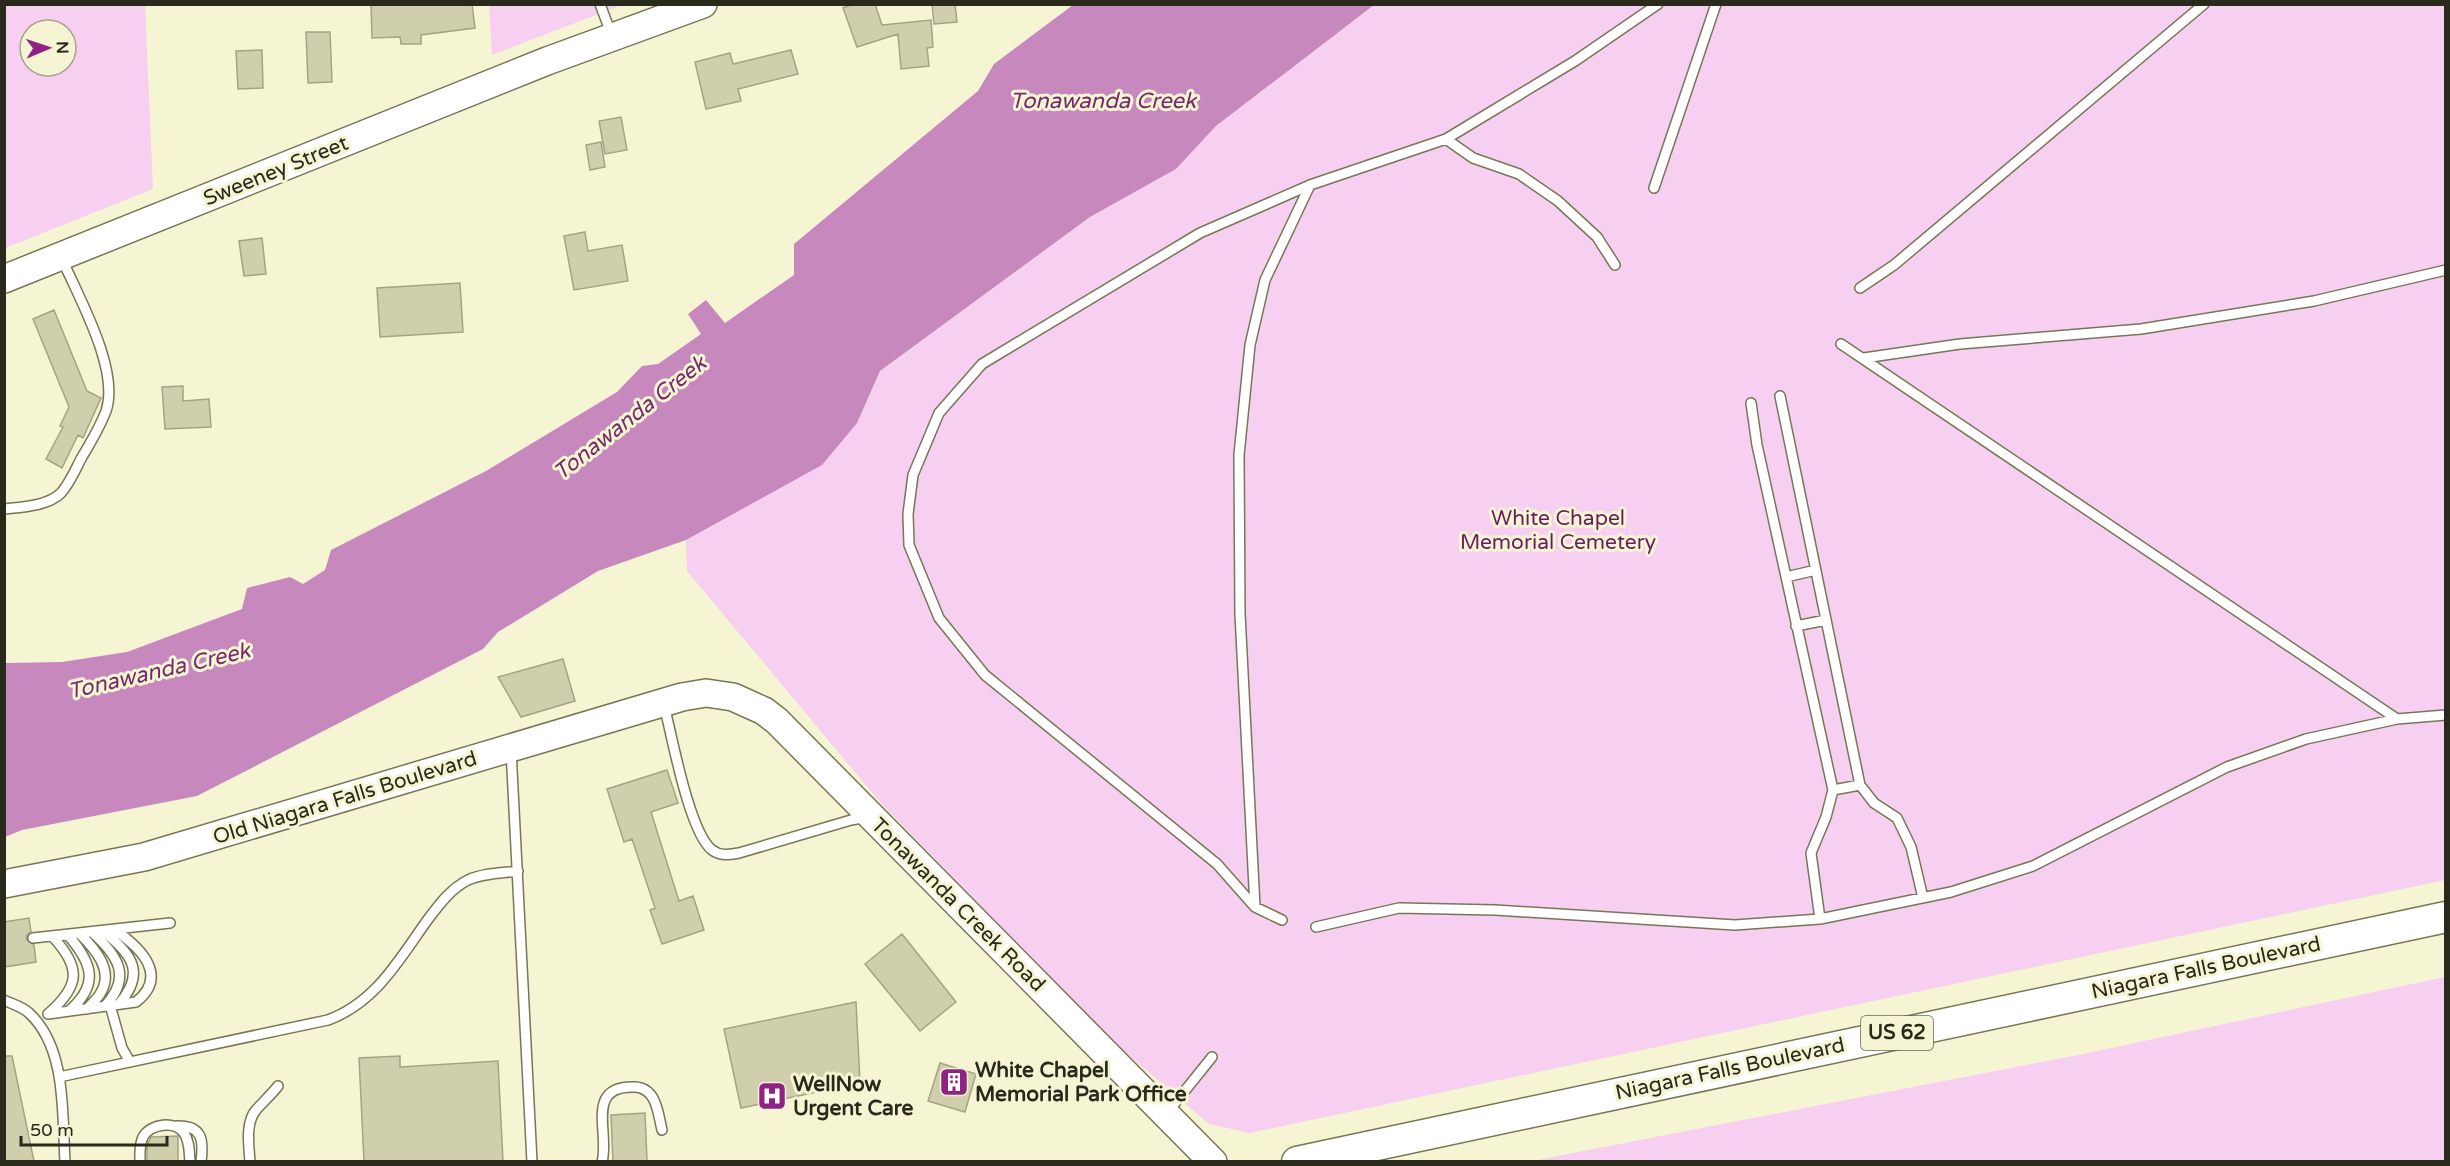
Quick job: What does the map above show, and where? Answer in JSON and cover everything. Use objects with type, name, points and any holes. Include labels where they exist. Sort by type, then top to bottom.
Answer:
[{"type":"main road","name":"Niagara Falls Boulevard","points":[[1297,1161],[2445,918]]},
{"type":"street","name":"Sweeney Street","points":[[4,279],[547,61],[703,4]]},
{"type":"street","name":"Tonawanda Creek Road","points":[[673,700],[717,693],[733,697],[764,711],[789,732],[870,817],[1213,1161]]},
{"type":"street","name":"Old Niagara Falls Boulevard","points":[[4,885],[144,857],[673,700]]},
{"type":"lane","points":[[600,4],[612,38]]},
{"type":"lane","points":[[1282,920],[1255,907],[1217,864],[985,675],[939,618],[909,545],[908,514],[913,475],[939,413],[982,364],[1200,233],[1310,185],[1446,139],[1575,61],[1658,4]]},
{"type":"lane","points":[[1654,188],[1716,4]]},
{"type":"lane","points":[[1860,288],[1894,265],[2204,4]]},
{"type":"lane","points":[[1446,139],[1473,158],[1520,174],[1558,201],[1597,237],[1615,265]]},
{"type":"lane","points":[[1255,907],[1240,614],[1239,455],[1250,345],[1264,280],[1310,185]]},
{"type":"lane","points":[[4,509],[50,500],[62,493],[106,410],[109,389],[107,370],[100,346],[61,257]]},
{"type":"lane","points":[[1863,358],[1960,344],[2141,329],[2313,301],[2445,270]]},
{"type":"lane","points":[[1841,344],[2397,719]]},
{"type":"lane","points":[[1780,396],[1860,785],[1874,802],[1898,818],[1911,847],[1923,898]]},
{"type":"lane","points":[[1751,403],[1757,445],[1833,790],[1826,817],[1811,853],[1820,919]]},
{"type":"lane","points":[[1786,577],[1816,570]]},
{"type":"lane","points":[[1797,626],[1826,620]]},
{"type":"lane","points":[[673,700],[693,818],[703,840],[713,851],[725,855],[739,853],[851,820],[870,817]]},
{"type":"lane","points":[[1316,927],[1399,909],[1496,910],[1736,925],[1820,919],[1951,892],[2033,866],[2227,767],[2306,739],[2397,719],[2445,715]]},
{"type":"lane","points":[[510,749],[532,1161]]},
{"type":"lane","points":[[1833,790],[1860,785]]},
{"type":"lane","points":[[59,1077],[328,1020],[345,1014],[374,992],[437,907],[458,886],[482,876],[518,871]]},
{"type":"lane","points":[[33,938],[116,931],[170,923]]},
{"type":"lane","points":[[48,1014],[135,1002],[145,994],[150,985],[146,957],[134,943],[116,931]]},
{"type":"lane","points":[[104,932],[123,947],[133,968],[134,979],[130,992],[111,1005]]},
{"type":"lane","points":[[93,933],[112,950],[118,963],[120,976],[117,994],[111,1005],[122,1048],[130,1062]]},
{"type":"lane","points":[[80,934],[96,951],[103,965],[105,979],[101,994],[87,1009]]},
{"type":"lane","points":[[69,935],[82,952],[90,971],[88,987],[81,1001],[69,1011]]},
{"type":"lane","points":[[37,1023],[64,1000],[71,990],[74,979],[72,966],[65,950],[52,936]]},
{"type":"lane","points":[[4,1000],[28,1012],[48,1038],[59,1077],[65,1161]]},
{"type":"lane","points":[[1166,1115],[1212,1057]]},
{"type":"lane","points":[[250,1161],[250,1120],[255,1110],[279,1086]]},
{"type":"lane","points":[[602,1161],[604,1154],[601,1110],[604,1100],[617,1089],[635,1088],[648,1091],[652,1096],[662,1130]]},
{"type":"lane","points":[[172,1126],[180,1128],[187,1139],[190,1161]]},
{"type":"lane","points":[[140,1161],[141,1142],[149,1129],[172,1126],[192,1127],[198,1132],[202,1139],[201,1161]]},
{"type":"green space","points":[[5,4],[145,5],[153,189],[5,248]]},
{"type":"green space","points":[[489,4],[622,5],[492,55]]},
{"type":"green space","name":"White Chapel Memorial Cemetery","points":[[1374,5],[2445,5],[2445,880],[1250,1133],[1209,1124],[1111,1040],[879,801],[687,571],[686,540],[734,512],[857,423],[880,371],[1090,217],[1176,169],[1216,126]]},
{"type":"green space","points":[[2445,977],[2445,1161],[1532,1161],[2083,1054]]},
{"type":"water","name":"Tonawanda Creek","points":[[1073,5],[1374,5],[1216,126],[1176,169],[1090,217],[880,371],[857,423],[822,465],[686,540],[598,571],[498,632],[483,649],[197,796],[22,830],[5,837],[5,663],[62,662],[127,652],[242,609],[247,588],[290,577],[303,584],[325,570],[331,550],[486,471],[617,392],[642,366],[658,364],[701,334],[688,314],[706,300],[725,323],[794,275],[794,244],[978,91],[994,64]]},
{"type":"building","points":[[371,4],[472,4],[475,28],[421,35],[421,44],[401,44],[400,37],[372,38]]},
{"type":"building","points":[[853,4],[875,4],[882,25],[931,20],[933,47],[927,48],[929,66],[901,69],[898,34],[857,47],[843,8]]},
{"type":"building","points":[[932,4],[955,4],[957,22],[934,24]]},
{"type":"building","points":[[306,32],[330,32],[332,82],[308,83]]},
{"type":"building","points":[[262,50],[263,88],[238,89],[236,51]]},
{"type":"building","points":[[791,50],[798,74],[738,89],[741,101],[706,109],[695,62],[730,53],[733,64]]},
{"type":"building","points":[[621,117],[627,150],[605,154],[599,121]]},
{"type":"building","points":[[601,142],[605,167],[590,170],[586,145]]},
{"type":"building","points":[[585,232],[588,251],[622,245],[628,281],[574,290],[564,236]]},
{"type":"building","points":[[262,238],[266,274],[244,276],[239,241]]},
{"type":"building","points":[[460,283],[463,332],[380,337],[377,288]]},
{"type":"building","points":[[54,310],[87,391],[101,398],[83,438],[78,435],[62,468],[46,459],[63,427],[60,426],[69,407],[33,319]]},
{"type":"building","points":[[183,386],[183,401],[209,399],[211,427],[165,429],[162,387]]},
{"type":"building","points":[[563,659],[575,701],[521,717],[498,677]]},
{"type":"building","points":[[667,770],[678,803],[651,812],[679,901],[693,896],[704,930],[662,944],[650,910],[655,908],[632,839],[624,842],[607,789]]},
{"type":"building","points":[[29,918],[31,932],[26,939],[34,945],[36,962],[4,967],[4,922]]},
{"type":"building","points":[[902,934],[956,1002],[920,1031],[865,964]]},
{"type":"building","points":[[856,1002],[860,1083],[741,1108],[724,1029]]},
{"type":"building","points":[[4,1056],[12,1056],[34,1161],[4,1161]]},
{"type":"building","points":[[400,1056],[400,1067],[498,1061],[503,1161],[364,1161],[359,1058]]},
{"type":"building","name":"White Chapel Memorial Park Office","points":[[940,1063],[976,1074],[965,1112],[928,1101]]},
{"type":"building","points":[[645,1113],[647,1161],[613,1161],[611,1115]]},
{"type":"building","points":[[178,1136],[178,1161],[147,1161],[147,1145],[151,1137]]},
{"type":"place","name":"White Chapel Memorial Park Office","points":[[954,1082]]},
{"type":"place","name":"WellNow Urgent Care","points":[[772,1096]]}]
